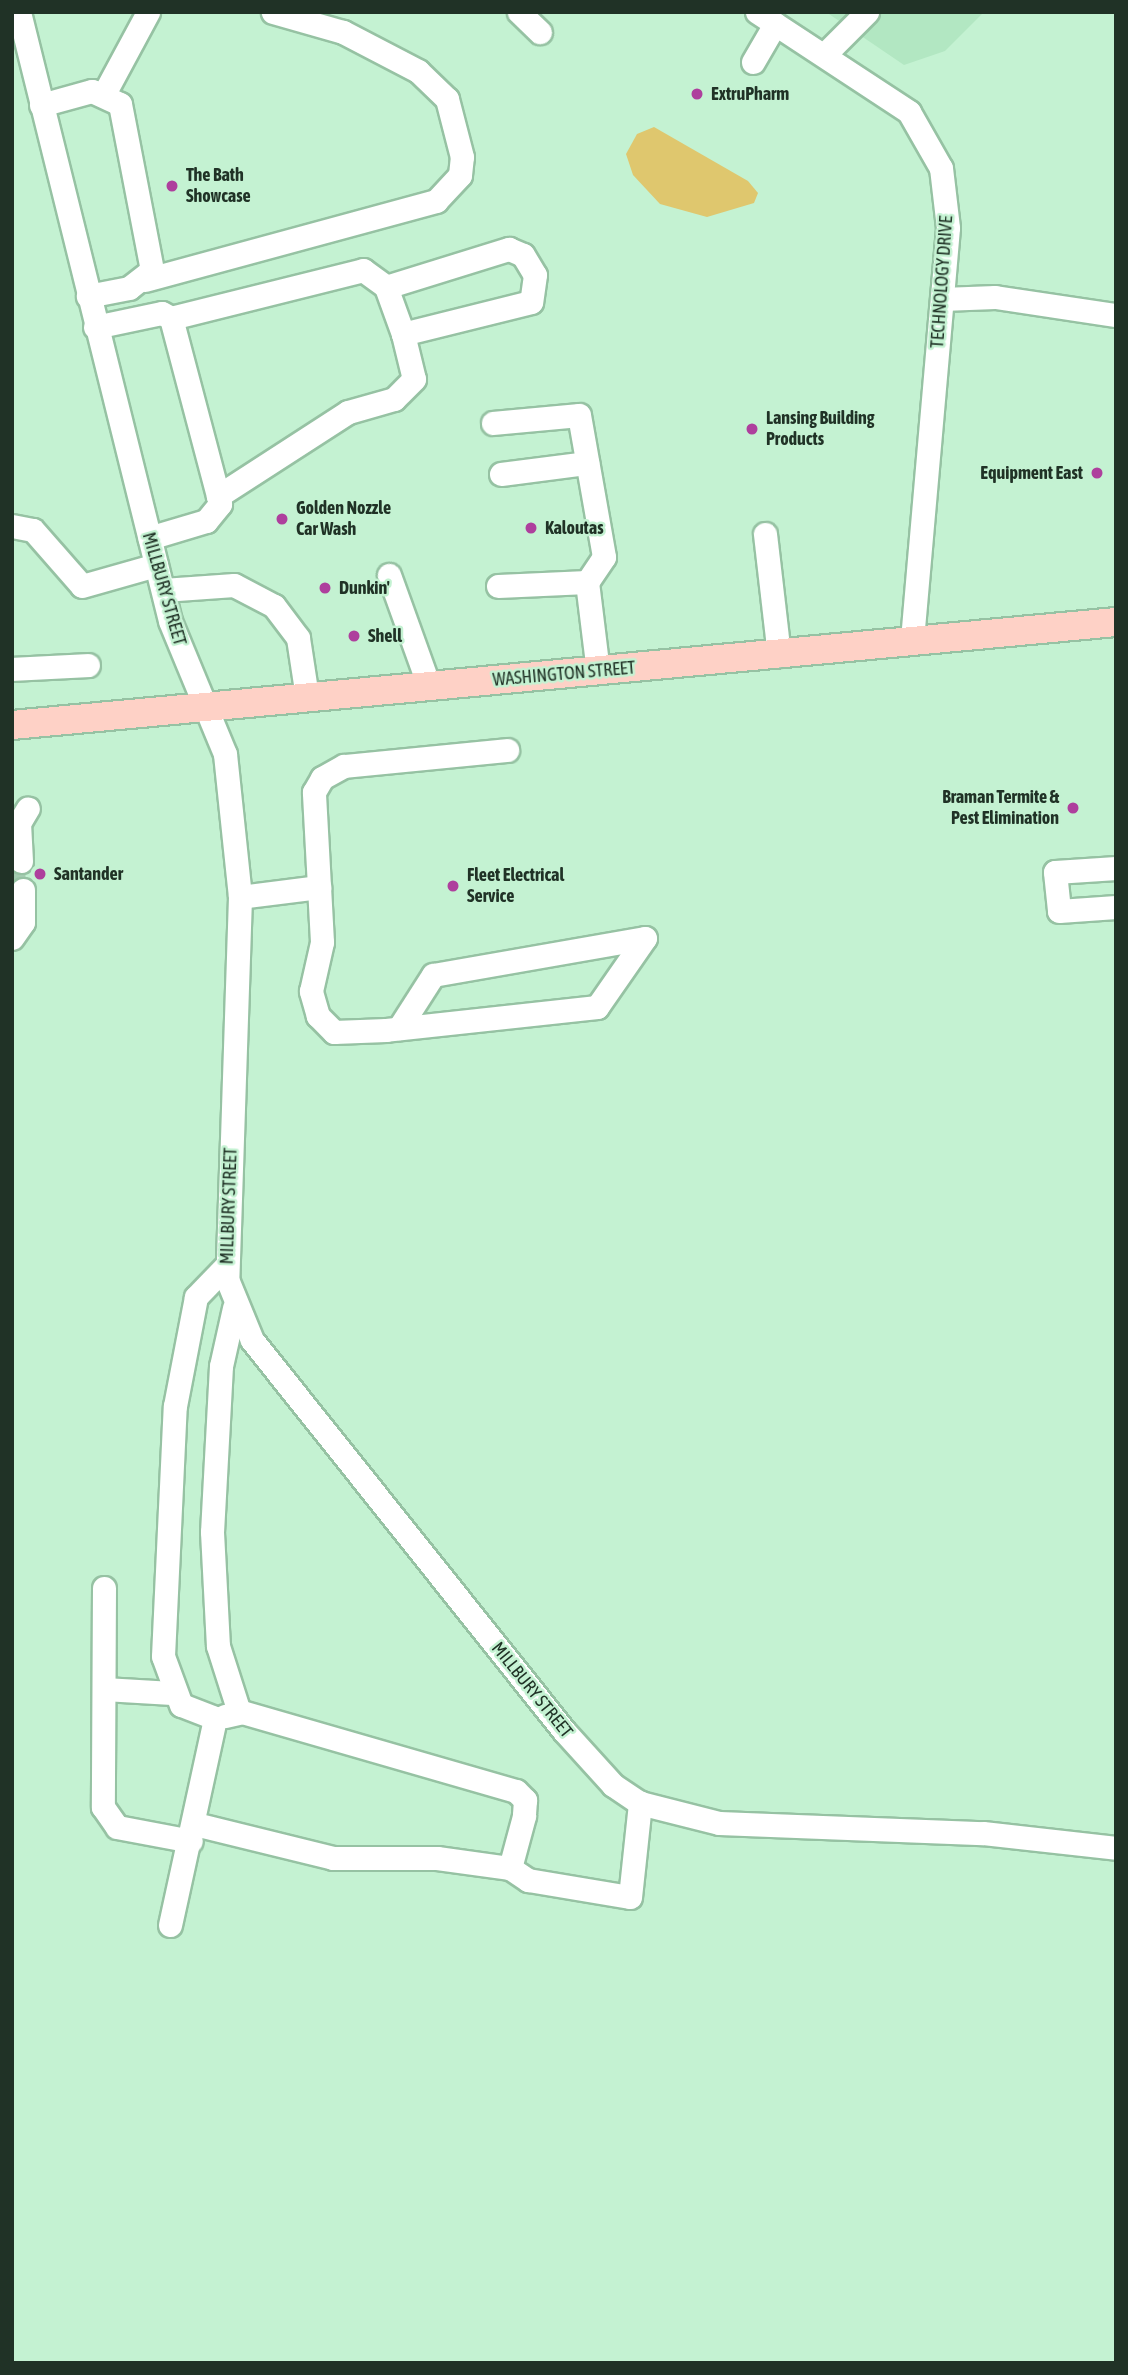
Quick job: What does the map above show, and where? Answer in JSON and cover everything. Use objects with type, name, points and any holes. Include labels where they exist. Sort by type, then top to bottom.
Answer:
[{"type":"main road","name":"WASHINGTON STREET","points":[[12,725],[1116,622]]},
{"type":"street","name":"MILLBURY STREET","points":[[19,12],[156,565],[225,754],[240,897],[226,1266],[234,1308],[252,1340],[551,1715],[613,1784],[640,1803],[719,1823],[983,1833],[1116,1849]]},
{"type":"street","points":[[105,92],[148,12]]},
{"type":"street","points":[[88,296],[436,201],[460,175],[462,157],[447,99],[418,71],[342,32],[273,12]]},
{"type":"street","points":[[519,12],[540,32]]},
{"type":"street","points":[[824,55],[867,12]]},
{"type":"street","points":[[753,62],[766,18]]},
{"type":"street","name":"TECHNOLOGY DRIVE","points":[[766,18],[909,112],[933,146],[948,228],[912,642]]},
{"type":"street","points":[[41,105],[105,92]]},
{"type":"street","points":[[105,92],[120,104],[152,270],[145,280]]},
{"type":"street","points":[[386,287],[509,249],[523,255],[535,275],[531,302],[403,334]]},
{"type":"street","points":[[170,318],[362,271],[386,287],[403,334],[414,379],[394,399],[348,412],[218,496]]},
{"type":"street","points":[[942,299],[995,297],[1116,316]]},
{"type":"street","points":[[95,327],[162,313],[170,318],[218,496],[220,504],[206,521],[149,538]]},
{"type":"street","points":[[494,423],[579,415],[604,557],[587,582],[598,671]]},
{"type":"street","points":[[501,474],[587,463]]},
{"type":"street","points":[[12,526],[33,530],[82,586],[156,565]]},
{"type":"street","points":[[765,534],[779,655]]},
{"type":"street","points":[[389,575],[429,686]]},
{"type":"street","points":[[498,586],[587,582]]},
{"type":"street","points":[[163,590],[234,585],[274,606],[298,638],[307,697]]},
{"type":"street","points":[[12,669],[88,665]]},
{"type":"street","points":[[399,1028],[433,975],[645,938],[597,1007],[399,1028],[334,1032],[318,1016],[311,991],[321,942],[314,792],[322,778],[344,766],[507,750]]},
{"type":"street","points":[[1116,868],[1055,872],[1059,911],[1116,907]]},
{"type":"street","points":[[240,897],[318,887]]},
{"type":"street","points":[[13,937],[23,922],[19,890]]},
{"type":"street","points":[[226,1266],[196,1297],[177,1389],[163,1656],[172,1693],[191,1712],[215,1718],[239,1712],[516,1791],[525,1800],[524,1816],[510,1868]]},
{"type":"street","points":[[234,1308],[221,1366],[212,1532],[218,1646],[239,1712]]},
{"type":"street","points":[[104,1588],[104,1689],[99,1786],[108,1817],[132,1831],[193,1832],[334,1858],[437,1858],[510,1868],[528,1880],[630,1897],[640,1803]]},
{"type":"street","points":[[104,1689],[172,1693]]},
{"type":"street","points":[[170,1925],[193,1832],[215,1718]]},
{"type":"shaded area","points":[[826,12],[984,12],[945,51],[904,65]]},
{"type":"shaded area","points":[[654,127],[748,181],[758,193],[754,203],[707,217],[660,204],[633,175],[626,154],[637,134]]},
{"type":"tunnel","points":[[13,861],[15,890]]},
{"type":"place","name":"ExtruPharm","points":[[697,94]]},
{"type":"place","name":"The Bath Showcase","points":[[172,186]]},
{"type":"place","name":"Lansing Building Products","points":[[752,429]]},
{"type":"place","name":"Equipment East","points":[[1097,473]]},
{"type":"place","name":"Golden Nozzle Car Wash","points":[[282,519]]},
{"type":"place","name":"Kaloutas","points":[[531,528]]},
{"type":"place","name":"Dunkin'","points":[[325,588]]},
{"type":"place","name":"Shell","points":[[354,636]]},
{"type":"place","name":"Braman Termite & Pest Elimination","points":[[1073,808]]},
{"type":"place","name":"Santander","points":[[40,874]]},
{"type":"place","name":"Fleet Electrical Service","points":[[453,886]]}]
